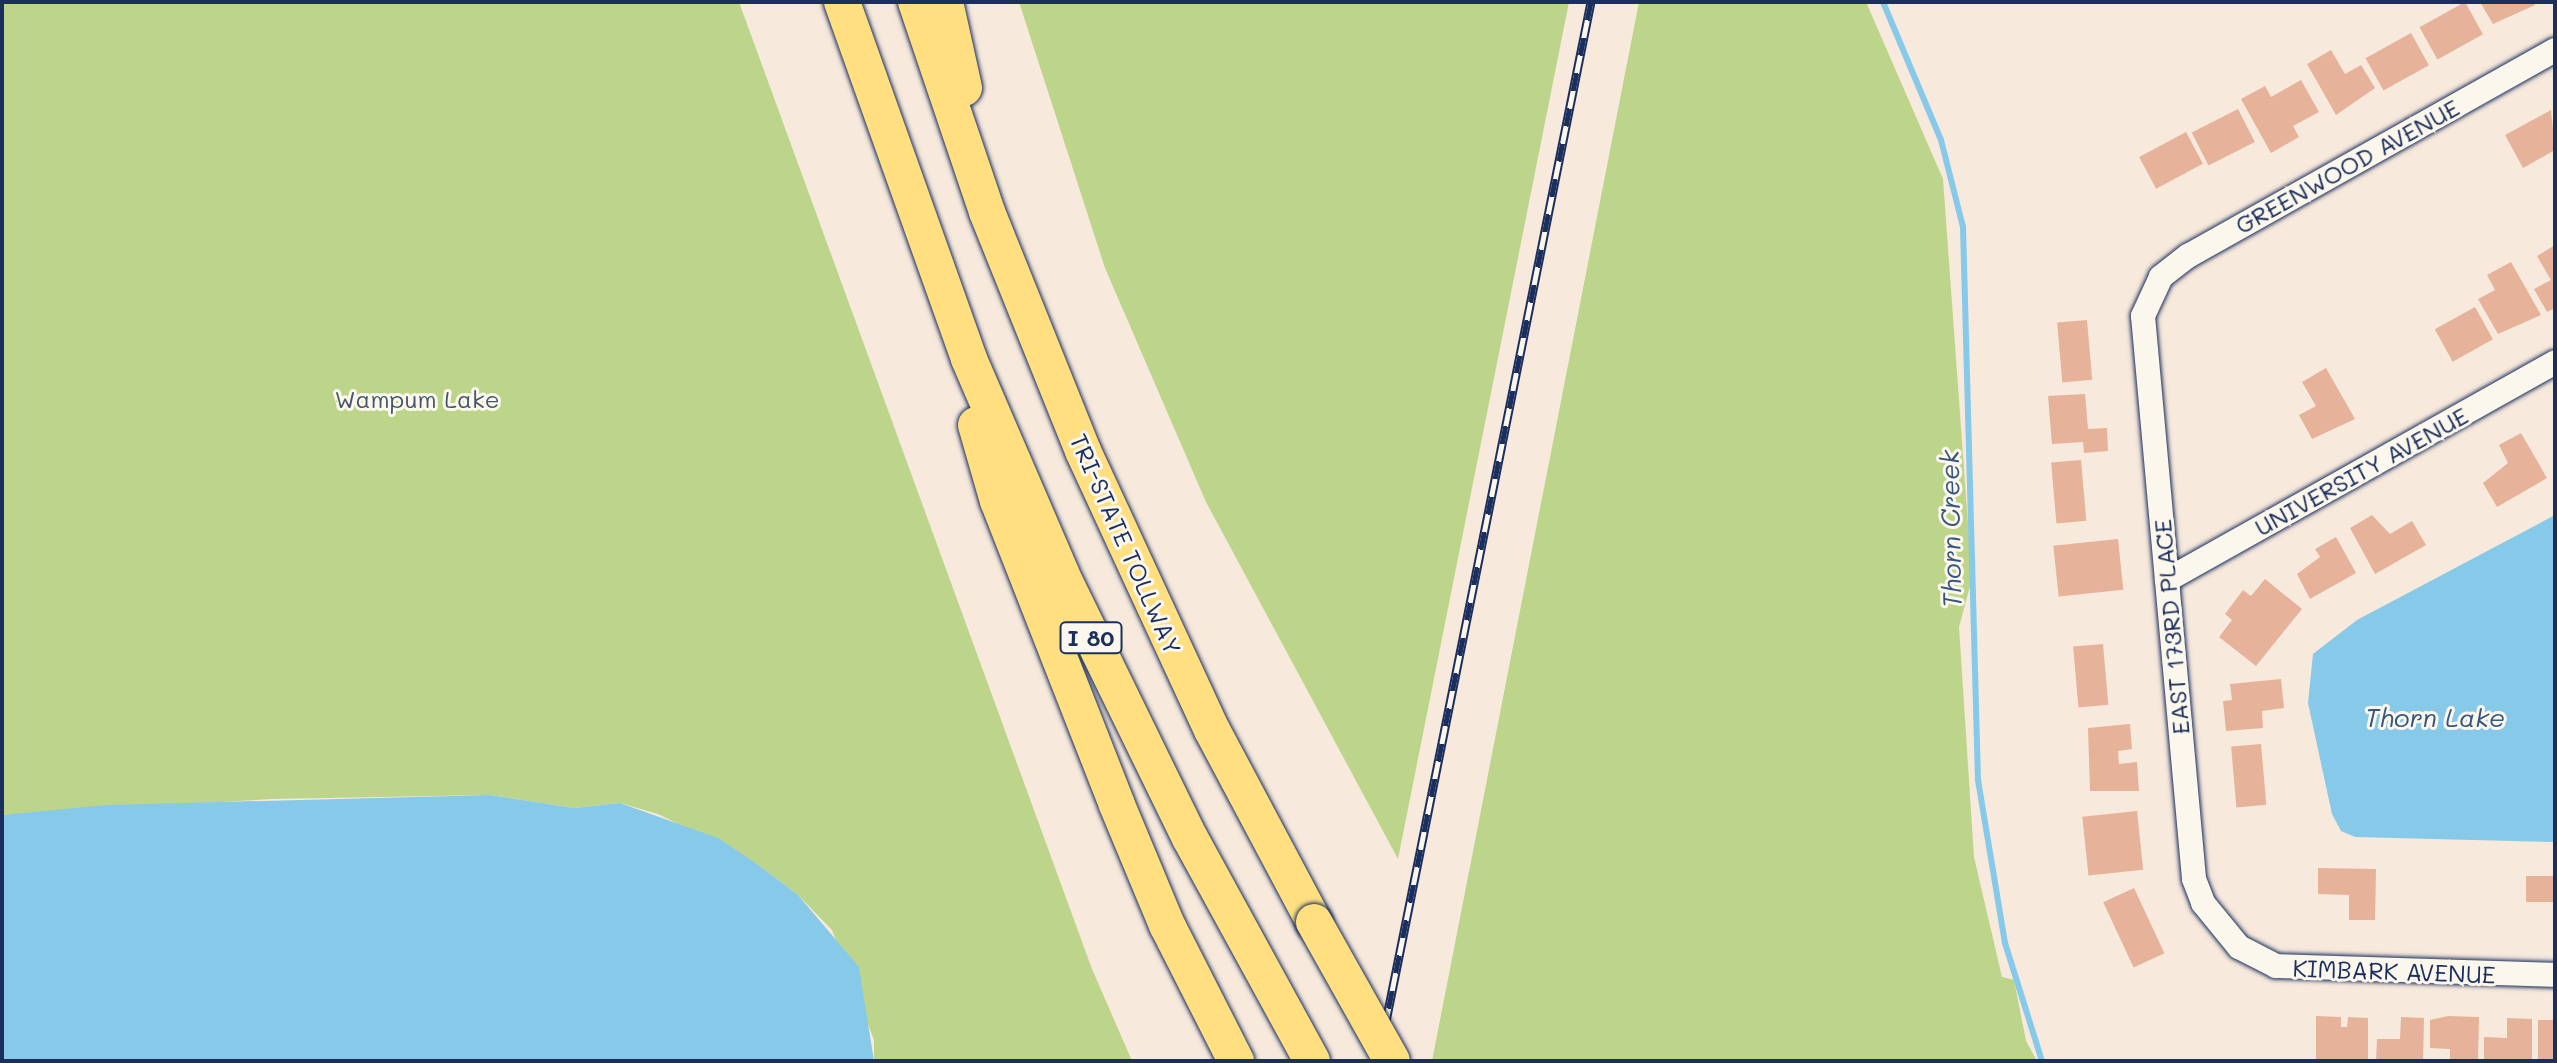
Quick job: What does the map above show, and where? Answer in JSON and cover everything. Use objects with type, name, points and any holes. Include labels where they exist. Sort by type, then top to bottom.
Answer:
[{"type":"highway","name":"I 80","points":[[842,2],[922,235],[1072,599],[1183,826],[1312,1061]]},
{"type":"highway","name":"TRI-STATE TOLLWAY","points":[[916,2],[987,212],[1125,545],[1314,922],[1392,1061]]},
{"type":"highway","points":[[945,2],[987,212]]},
{"type":"highway","points":[[922,235],[1003,515],[1167,925],[1236,1061]]},
{"type":"street","name":"GREENWOOD AVENUE","points":[[2149,294],[2189,255],[2555,50]]},
{"type":"street","name":"EAST 173RD PLACE","points":[[2149,294],[2144,339],[2194,879],[2214,919],[2239,947]]},
{"type":"street","name":"UNIVERSITY AVENUE","points":[[2167,580],[2555,362]]},
{"type":"street","name":"KIMBARK AVENUE","points":[[2239,947],[2257,960],[2297,971],[2555,975]]},
{"type":"green space","name":"Wampum Lake","points":[[2,2],[739,2],[1092,969],[1132,1061],[874,1061],[874,1040],[832,930],[798,895],[757,864],[658,814],[620,803],[574,808],[490,795],[273,799],[2,815]]},
{"type":"green space","points":[[1019,2],[1569,2],[1398,859],[1206,502],[1105,268]]},
{"type":"green space","points":[[1639,2],[1866,2],[1943,179],[1972,579],[1959,627],[1974,857],[2002,977],[2014,980],[2026,1041],[2037,1061],[1432,1061]]},
{"type":"water","name":"Thorn Lake","points":[[2555,515],[2555,842],[2355,837],[2341,831],[2332,814],[2308,703],[2313,654],[2357,620]]},
{"type":"water","points":[[490,795],[574,808],[620,803],[718,838],[757,864],[798,895],[859,967],[874,1061],[2,1061],[2,815],[107,805]]},
{"type":"building","points":[[2465,2],[2483,34],[2437,60],[2420,27]]},
{"type":"building","points":[[2480,2],[2534,2],[2535,5],[2493,24]]},
{"type":"building","points":[[2411,33],[2429,65],[2383,91],[2366,58]]},
{"type":"building","points":[[2331,50],[2345,74],[2361,65],[2375,88],[2336,115],[2307,64]]},
{"type":"building","points":[[2301,80],[2319,112],[2293,126],[2299,137],[2271,153],[2241,99],[2265,86],[2271,97]]},
{"type":"building","points":[[2238,109],[2255,142],[2208,166],[2192,133]]},
{"type":"building","points":[[2551,110],[2555,150],[2523,168],[2505,135]]},
{"type":"building","points":[[2186,132],[2203,164],[2156,189],[2139,157]]},
{"type":"building","points":[[2555,245],[2555,308],[2547,312],[2534,289],[2551,280],[2537,256]]},
{"type":"building","points":[[2511,262],[2541,315],[2498,334],[2478,299],[2495,290],[2487,275]]},
{"type":"building","points":[[2475,307],[2493,339],[2453,362],[2435,329]]},
{"type":"building","points":[[2087,320],[2092,380],[2062,382],[2057,323]]},
{"type":"building","points":[[2326,368],[2355,419],[2312,439],[2299,415],[2316,406],[2302,382]]},
{"type":"building","points":[[2085,394],[2088,429],[2107,428],[2108,451],[2084,453],[2083,442],[2052,444],[2048,396]]},
{"type":"building","points":[[2521,433],[2547,478],[2497,507],[2483,483],[2508,463],[2499,445]]},
{"type":"building","points":[[2081,460],[2086,521],[2056,523],[2051,463]]},
{"type":"building","points":[[2372,515],[2390,534],[2412,521],[2426,545],[2375,574],[2350,528]]},
{"type":"building","points":[[2336,537],[2356,573],[2310,599],[2297,574],[2320,557],[2315,549]]},
{"type":"building","points":[[2118,539],[2123,590],[2059,597],[2053,546]]},
{"type":"building","points":[[2265,579],[2302,609],[2256,666],[2219,637],[2232,620],[2225,614],[2243,590],[2251,596]]},
{"type":"building","points":[[2103,644],[2108,705],[2078,707],[2073,647]]},
{"type":"building","points":[[2281,679],[2284,708],[2262,711],[2263,728],[2226,731],[2223,701],[2232,700],[2230,684]]},
{"type":"building","points":[[2130,724],[2132,749],[2118,751],[2119,764],[2137,762],[2139,791],[2090,791],[2088,728]]},
{"type":"building","points":[[2261,744],[2266,805],[2236,807],[2231,747]]},
{"type":"building","points":[[2137,811],[2143,870],[2088,875],[2082,817]]},
{"type":"building","points":[[2318,868],[2376,869],[2375,920],[2349,920],[2349,895],[2318,894]]},
{"type":"building","points":[[2526,876],[2555,876],[2555,902],[2526,902]]},
{"type":"building","points":[[2134,888],[2164,953],[2134,968],[2103,902]]},
{"type":"building","points":[[2316,1016],[2341,1017],[2341,1027],[2347,1027],[2348,1017],[2368,1018],[2368,1061],[2316,1061]]},
{"type":"building","points":[[2448,1016],[2479,1017],[2478,1061],[2450,1061],[2450,1049],[2430,1048],[2430,1020]]},
{"type":"building","points":[[2401,1017],[2424,1018],[2423,1061],[2376,1061],[2377,1039],[2400,1039]]},
{"type":"building","points":[[2507,1018],[2532,1019],[2532,1061],[2484,1061],[2484,1037],[2507,1038]]},
{"type":"building","points":[[2538,1020],[2555,1020],[2555,1061],[2538,1061]]},
{"type":"waterway","name":"Thorn Creek","points":[[1883,2],[1941,140],[1963,227],[1978,780],[2005,943],[2042,1061]]},
{"type":"railway","points":[[1378,1061],[1591,2]]}]
